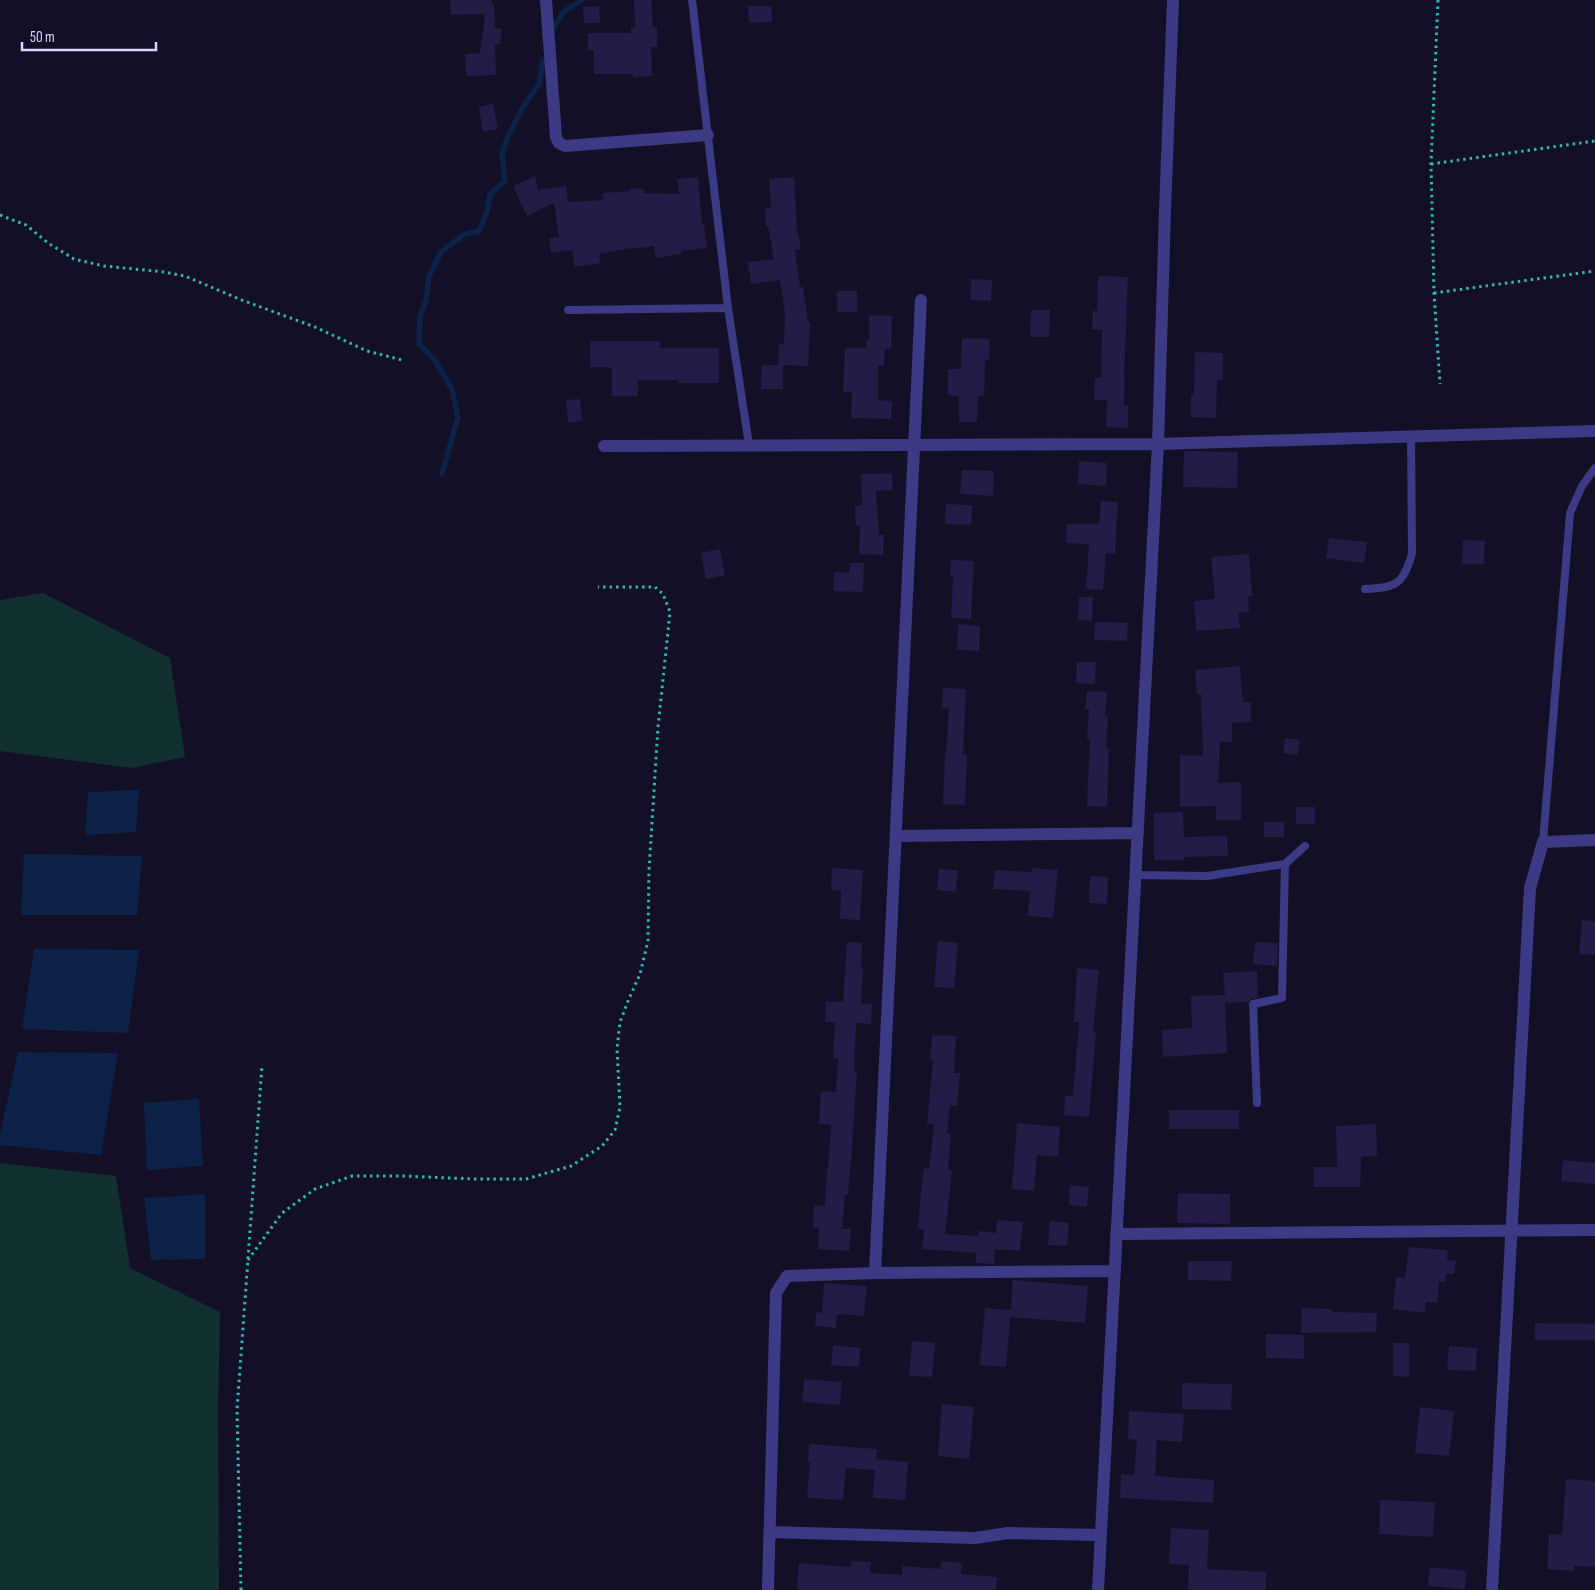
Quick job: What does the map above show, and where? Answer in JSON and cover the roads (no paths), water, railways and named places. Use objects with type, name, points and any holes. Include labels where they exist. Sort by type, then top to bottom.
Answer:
[{"type":"street","points":[[546,0],[556,137],[559,143],[565,146],[708,135]]},
{"type":"street","points":[[1098,1590],[1158,444],[1173,0]]},
{"type":"street","points":[[875,1273],[921,300]]},
{"type":"street","points":[[604,446],[1158,444],[1595,431]]},
{"type":"street","points":[[896,836],[1138,833]]},
{"type":"street","points":[[1492,1590],[1530,888],[1543,842],[1595,840]]},
{"type":"street","points":[[1116,1234],[1595,1230]]},
{"type":"street","points":[[768,1590],[776,1292],[787,1276],[875,1273],[1115,1271]]},
{"type":"street","points":[[770,1532],[975,1538],[1008,1534],[1100,1535]]},
{"type":"lane","points":[[692,0],[728,308],[749,445]]},
{"type":"lane","points":[[568,310],[728,308]]},
{"type":"lane","points":[[1365,589],[1385,588],[1396,583],[1407,572],[1412,554],[1411,436]]},
{"type":"lane","points":[[1543,842],[1570,513],[1582,486],[1595,468]]},
{"type":"lane","points":[[1136,875],[1207,876],[1285,864],[1305,846]]},
{"type":"lane","points":[[1257,1102],[1253,1004],[1282,998],[1285,864]]},
{"type":"water","points":[[139,790],[136,832],[85,835],[88,792]]},
{"type":"water","points":[[24,854],[142,856],[137,915],[21,915]]},
{"type":"water","points":[[34,949],[139,950],[128,1033],[22,1029]]},
{"type":"water","points":[[18,1052],[118,1053],[101,1155],[0,1145],[0,1135]]},
{"type":"water","points":[[199,1099],[203,1166],[147,1170],[144,1103]]},
{"type":"water","points":[[205,1194],[205,1259],[151,1260],[144,1198]]},
{"type":"waterway","points":[[551,31],[564,11],[582,0]]},
{"type":"waterway","points":[[442,474],[458,417],[452,389],[434,359],[419,344],[420,317],[426,300],[429,276],[441,252],[463,235],[479,231],[487,212],[490,194],[505,181],[502,154],[508,136],[523,107],[539,84],[543,60]]}]
